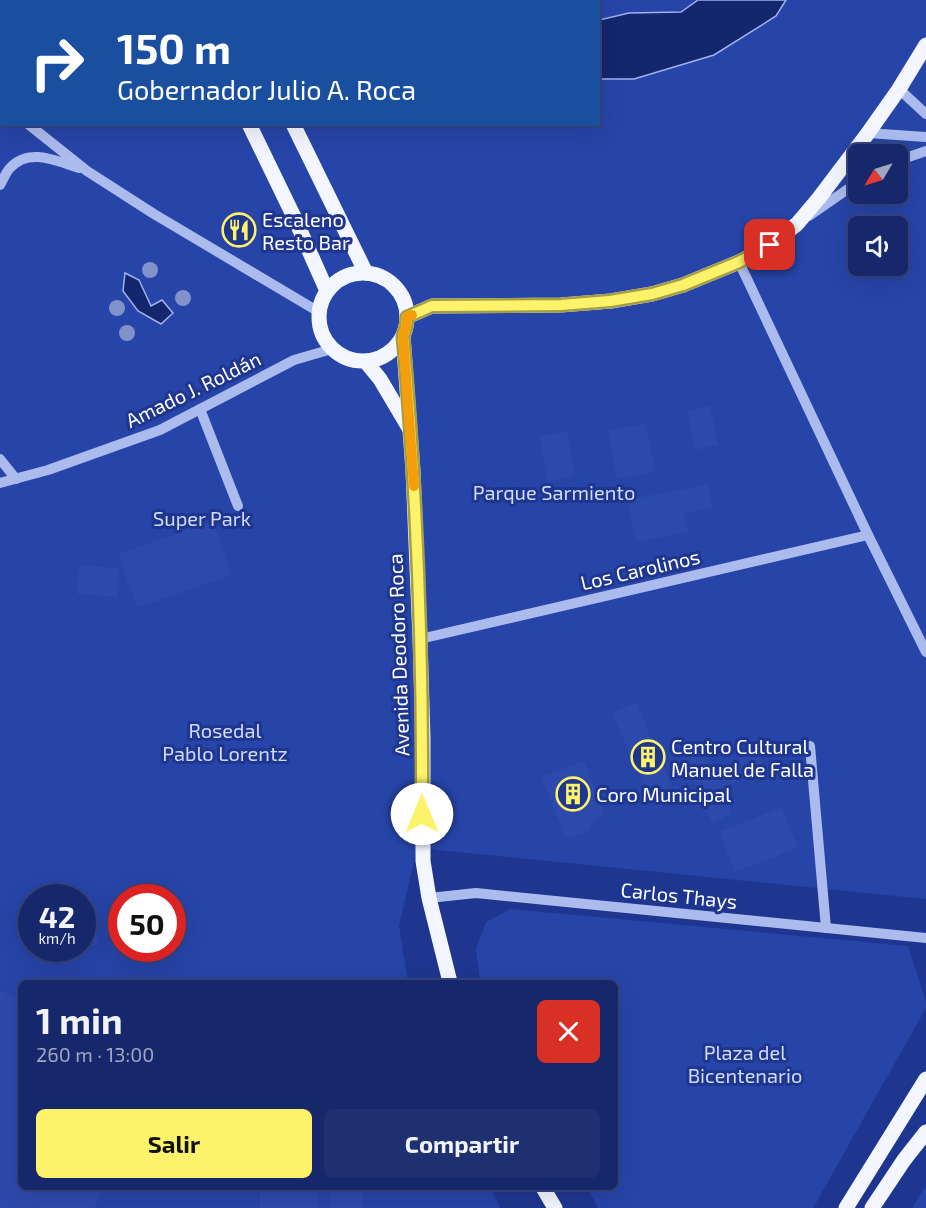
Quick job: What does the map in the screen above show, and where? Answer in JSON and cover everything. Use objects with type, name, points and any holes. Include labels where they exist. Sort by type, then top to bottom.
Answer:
[{"type":"main road","points":[[407,317],[432,306],[561,305],[610,301],[652,294],[683,285],[739,262],[770,245],[797,224],[868,133],[926,45]]},
{"type":"main road","points":[[250,126],[327,291]]},
{"type":"main road","points":[[294,126],[366,273]]},
{"type":"main road","points":[[366,273],[379,276],[400,292],[407,317],[403,336],[397,346],[388,354],[366,362],[342,356],[332,349],[319,325],[319,312],[327,291],[338,281],[351,275],[366,273]]},
{"type":"main road","name":"Avenida Deodoro Roca","points":[[403,336],[411,431],[420,639],[423,861],[429,898],[450,980]]},
{"type":"main road","name":"Avenida Deodoro Roca","points":[[366,362],[380,379],[411,431]]},
{"type":"main road","points":[[846,1208],[926,1079]]},
{"type":"main road","points":[[872,1208],[926,1132]]},
{"type":"main road","points":[[544,1190],[555,1208]]},
{"type":"street","points":[[899,89],[926,114]]},
{"type":"street","points":[[31,126],[87,171],[154,214],[319,312]]},
{"type":"street","points":[[868,133],[926,137]]},
{"type":"street","points":[[908,157],[926,151]]},
{"type":"street","points":[[0,185],[10,168],[31,156],[43,157],[87,171]]},
{"type":"street","points":[[797,224],[848,190]]},
{"type":"street","points":[[739,262],[926,652]]},
{"type":"street","name":"Amado J. Roldán","points":[[0,483],[48,470],[160,430],[294,360],[332,349]]},
{"type":"street","points":[[200,409],[238,506]]},
{"type":"street","points":[[0,459],[16,479]]},
{"type":"street","name":"Los Carolinos","points":[[420,639],[868,535]]},
{"type":"street","points":[[810,746],[826,928]]},
{"type":"street","name":"Carlos Thays","points":[[429,898],[476,893],[926,938]]},
{"type":"green space","name":"Parque Sarmiento","points":[[600,0],[926,0],[926,899],[417,848],[399,926],[408,980],[18,980],[18,1190],[492,1190],[500,1208],[0,1208],[0,126],[600,126]]},
{"type":"green space","name":"Plaza del Bicentenario","points":[[510,909],[908,946],[926,1008],[813,1208],[598,1208],[589,1190],[618,1190],[618,980],[480,980],[476,949],[486,922]]},
{"type":"green space","points":[[926,1185],[926,1208],[912,1208]]},
{"type":"shaded area","points":[[698,0],[786,0],[776,16],[714,55],[634,79],[600,79],[600,20],[629,13],[681,12]]},
{"type":"shaded area","points":[[125,273],[139,280],[151,306],[162,300],[173,313],[161,324],[138,311],[123,291]]},
{"type":"building","points":[[710,406],[718,445],[695,450],[687,410]]},
{"type":"building","points":[[646,423],[655,472],[617,479],[608,431]]},
{"type":"building","points":[[567,431],[575,476],[548,481],[539,436]]},
{"type":"building","points":[[708,484],[713,508],[684,514],[688,532],[636,542],[627,500]]},
{"type":"building","points":[[213,521],[232,575],[137,608],[118,554]]},
{"type":"building","points":[[79,565],[119,568],[118,597],[77,594]]},
{"type":"building","name":"Centro Cultural Manuel de Falla","points":[[637,702],[651,739],[660,741],[664,745],[666,750],[662,762],[672,787],[677,786],[681,799],[655,809],[612,713]]},
{"type":"building","points":[[701,744],[712,770],[758,750],[766,769],[720,788],[732,814],[712,823],[681,752]]},
{"type":"building","name":"Coro Municipal","points":[[584,761],[604,811],[601,816],[591,821],[588,831],[566,839],[541,777]]},
{"type":"building","points":[[782,807],[798,848],[735,872],[719,832]]},
{"type":"building","points":[[0,990],[18,998],[18,1190],[102,1190],[95,1208],[0,1208]]},
{"type":"building","points":[[260,1190],[319,1190],[318,1208],[260,1208]]},
{"type":"building","points":[[330,1190],[363,1190],[363,1208],[330,1208]]},
{"type":"slow traffic","points":[[412,315],[407,317],[403,336],[414,486]]},
{"type":"place","name":"Escaleno Resto Bar","points":[[239,230]]},
{"type":"place","name":"Centro Cultural Manuel de Falla","points":[[648,757]]},
{"type":"place","name":"Coro Municipal","points":[[573,794]]},
{"type":"route","points":[[422,814],[423,738],[420,639],[413,471],[403,336],[407,317],[432,306],[561,305],[610,301],[652,294],[683,285],[739,262],[770,245]]},
{"type":"park label","name":"Super Park","points":[[202,518]]},
{"type":"park label","name":"Rosedal Pablo Lorentz","points":[[225,742]]}]
